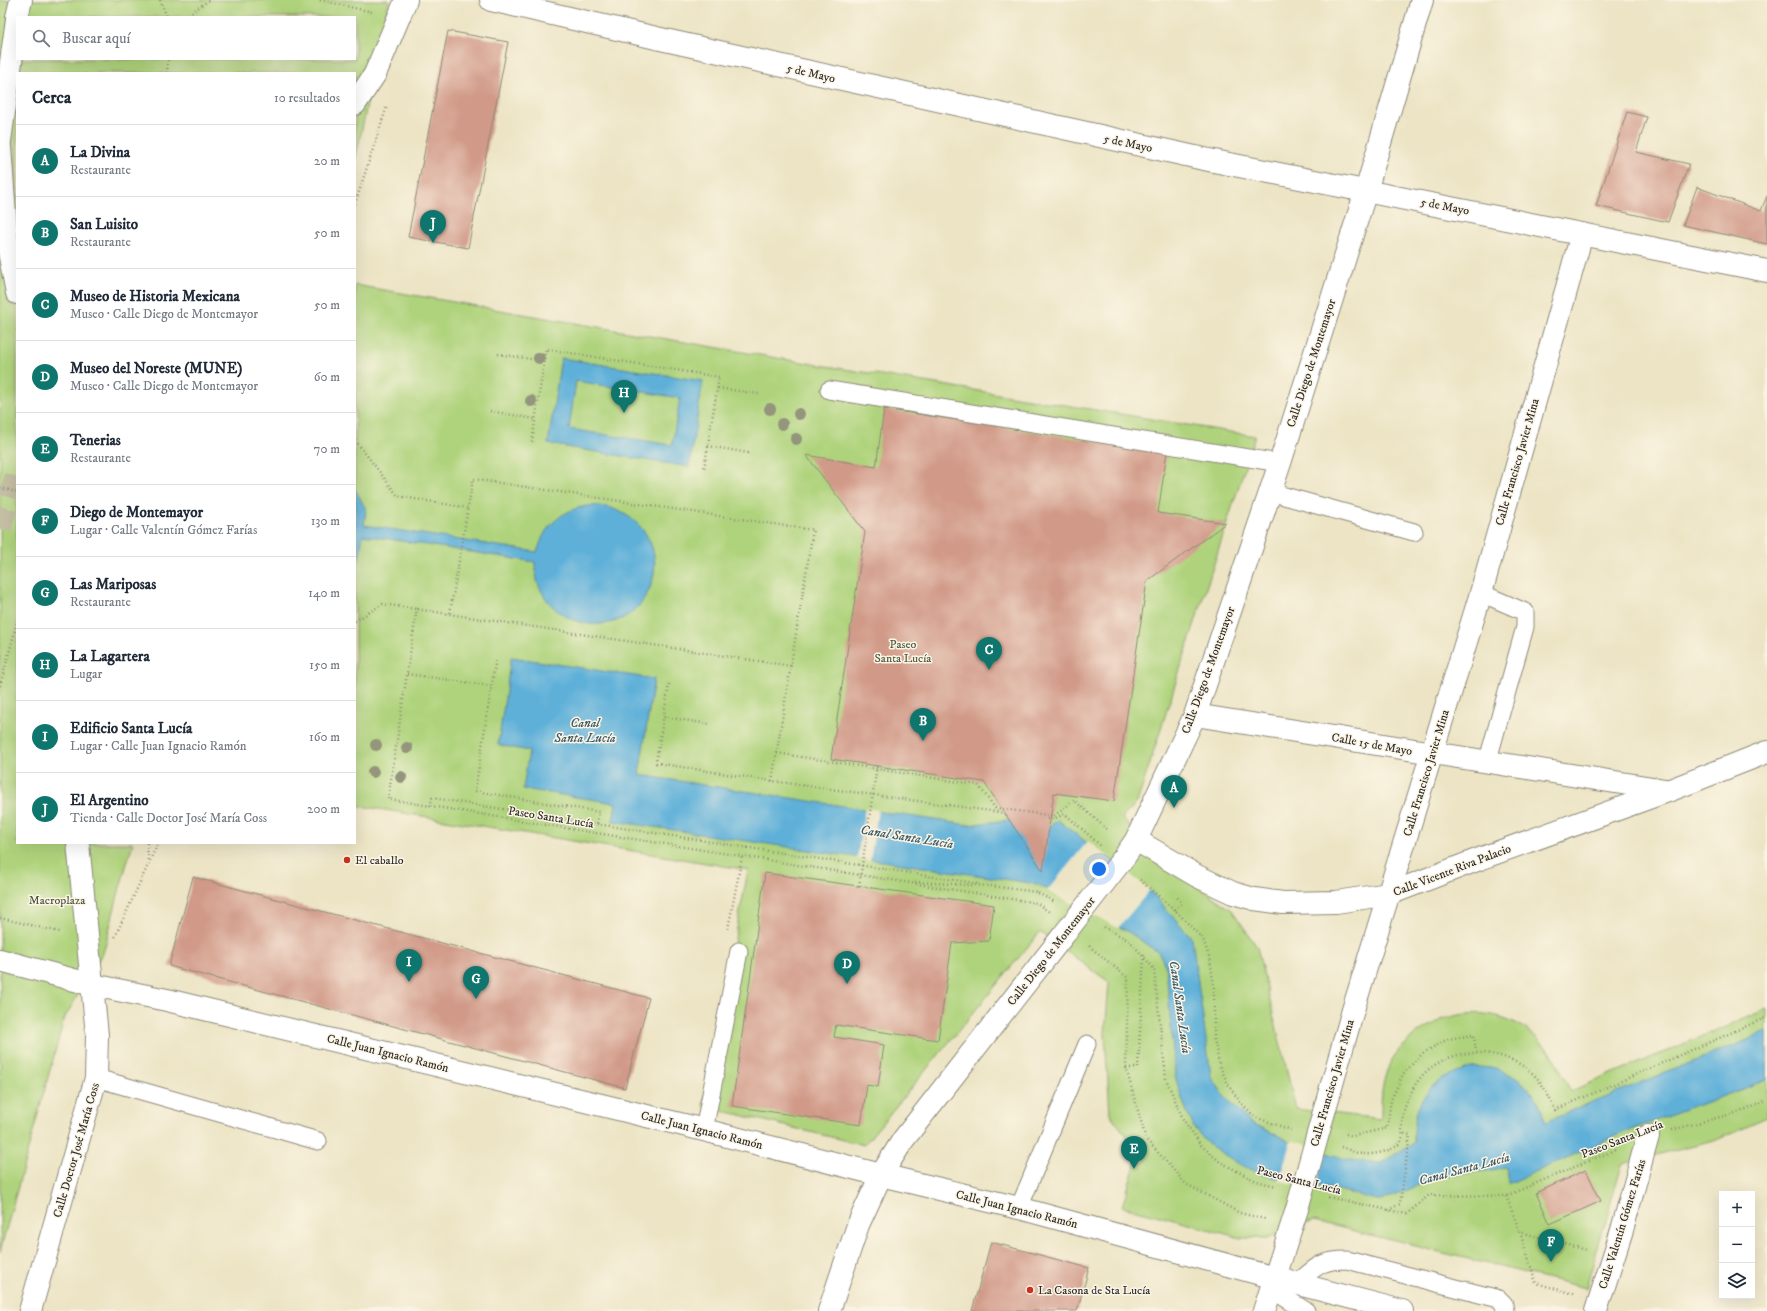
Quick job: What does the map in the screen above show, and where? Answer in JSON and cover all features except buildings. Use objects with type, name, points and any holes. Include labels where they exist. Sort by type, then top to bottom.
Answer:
[{"type":"street","points":[[17,16],[21,0]]},
{"type":"street","name":"5 de Mayo","points":[[491,0],[1066,130],[1204,159],[1767,271]]},
{"type":"street","name":"Calle Diego de Montemayor","points":[[829,1311],[858,1225],[880,1175],[904,1140],[1130,848],[1195,715],[1280,463],[1366,191],[1422,0]]},
{"type":"street","points":[[356,102],[375,74],[403,9]]},
{"type":"street","points":[[0,141],[16,25]]},
{"type":"street","points":[[0,147],[7,241],[16,288]]},
{"type":"street","name":"Calle Francisco Javier Mina","points":[[1264,1311],[1294,1217],[1389,894],[1481,593],[1582,234]]},
{"type":"street","name":"Calle 15 de Mayo","points":[[1195,715],[1668,791]]},
{"type":"street","name":"Calle Vicente Riva Palacio","points":[[1130,848],[1233,893],[1254,899],[1283,903],[1328,902],[1389,894],[1482,858],[1668,791],[1767,752]]},
{"type":"street","name":"Calle Doctor José María Coss","points":[[30,1311],[96,1078],[97,1035],[78,844]]},
{"type":"street","name":"Calle Juan Ignacio Ramón","points":[[0,960],[93,985],[174,1001],[1019,1208],[1273,1284],[1296,1284],[1402,1311]]},
{"type":"street","name":"Calle Valentín Gómez Farías","points":[[1597,1306],[1648,1136]]},
{"type":"lane","points":[[829,390],[1280,463]]},
{"type":"lane","points":[[1270,492],[1414,532]]},
{"type":"lane","points":[[1481,593],[1525,612],[1525,627],[1487,763]]},
{"type":"lane","points":[[704,1130],[739,951]]},
{"type":"lane","points":[[1019,1208],[1087,1044]]},
{"type":"lane","points":[[96,1078],[318,1141]]},
{"type":"lane","points":[[1296,1284],[1320,1263],[1333,1260],[1347,1260],[1499,1299],[1504,1304],[1505,1311]]},
{"type":"lane","points":[[1273,1284],[1306,1311]]},
{"type":"path","points":[[160,0],[167,16]]},
{"type":"path","points":[[187,16],[209,0]]},
{"type":"path","points":[[320,0],[403,9]]},
{"type":"path","points":[[166,72],[168,60]]},
{"type":"path","points":[[532,442],[546,349],[719,377],[704,469]]},
{"type":"path","points":[[498,354],[544,361]]},
{"type":"path","points":[[718,388],[759,394]]},
{"type":"path","points":[[490,411],[535,419]]},
{"type":"path","points":[[356,441],[398,496],[468,508]]},
{"type":"path","points":[[708,446],[749,453]]},
{"type":"path","points":[[450,613],[473,479],[813,530],[772,781]]},
{"type":"path","points":[[0,488],[16,492]]},
{"type":"path","points":[[356,620],[383,604],[791,666]]},
{"type":"path","name":"Paseo Santa Lucía","points":[[416,608],[388,799],[1037,903],[1049,913]]},
{"type":"path","points":[[0,686],[16,627]]},
{"type":"path","points":[[496,658],[475,791],[599,812],[597,824]]},
{"type":"path","points":[[407,674],[492,686]]},
{"type":"path","points":[[669,684],[656,763],[772,781],[1049,816]]},
{"type":"path","points":[[664,717],[710,724]]},
{"type":"path","points":[[777,751],[978,785],[994,808],[1005,811]]},
{"type":"path","points":[[859,886],[876,766]]},
{"type":"path","points":[[430,806],[432,798],[992,886]]},
{"type":"path","points":[[147,844],[148,864]]},
{"type":"path","points":[[114,939],[158,844]]},
{"type":"path","name":"Paseo Santa Lucía","points":[[902,882],[992,886],[1036,892],[1056,903]]},
{"type":"path","points":[[1175,910],[1203,940],[1210,960],[1214,987],[1214,1040],[1220,1067],[1228,1084],[1239,1101],[1255,1117],[1293,1131]]},
{"type":"path","points":[[0,918],[88,939]]},
{"type":"path","name":"Paseo Santa Lucía","points":[[1103,927],[1130,940],[1144,955],[1154,969],[1166,1079],[1183,1119],[1201,1146],[1220,1162],[1256,1181],[1278,1186]]},
{"type":"path","points":[[1086,943],[1128,978],[1126,1068],[1146,1139],[1186,1184],[1240,1213],[1294,1217]]},
{"type":"path","points":[[1126,1068],[1138,1068],[1144,955]]},
{"type":"path","points":[[1335,1145],[1364,1154],[1384,1152],[1398,1145],[1402,1140],[1402,1118],[1406,1100],[1415,1085],[1424,1075],[1443,1060],[1458,1055],[1476,1052],[1494,1053],[1523,1065],[1544,1087],[1555,1110],[1767,1018]]},
{"type":"path","points":[[1322,1119],[1353,1136],[1387,1128],[1391,1100],[1394,1093],[1403,1074],[1422,1052],[1448,1039],[1474,1035],[1476,1052]]},
{"type":"path","name":"Paseo Santa Lucía","points":[[1325,1196],[1407,1214],[1429,1195],[1506,1196],[1648,1136],[1746,1110],[1767,1100]]},
{"type":"path","points":[[1387,1210],[1400,1204],[1410,1135],[1402,1133]]},
{"type":"path","points":[[1506,1196],[1520,1232],[1536,1283],[1597,1306]]},
{"type":"path","points":[[1520,1232],[1613,1256]]},
{"type":"green space","name":"Macroplaza","points":[[0,0],[389,0],[356,157],[356,72],[16,72],[16,844],[133,844],[104,950],[64,1019],[0,1252]]},
{"type":"green space","name":"Paseo Santa Lucía","points":[[356,285],[777,358],[1255,436],[1137,803],[1122,818],[1182,875],[1232,910],[1257,947],[1296,1109],[1381,1119],[1382,1089],[1387,1071],[1395,1056],[1415,1035],[1430,1025],[1461,1015],[1494,1015],[1510,1020],[1525,1029],[1539,1040],[1549,1051],[1571,1091],[1767,1009],[1767,1117],[1714,1140],[1622,1164],[1586,1288],[1314,1221],[1267,1238],[1241,1238],[1122,1206],[1139,1153],[1110,1114],[1105,1034],[1109,982],[1040,932],[864,1145],[703,1106],[748,870],[356,805]]},
{"type":"water","points":[[561,358],[703,381],[689,467],[548,444]],"holes":[[[576,381],[680,398],[672,445],[569,429]]]},
{"type":"water","points":[[356,491],[366,509],[364,525],[537,552],[549,527],[567,513],[586,506],[606,507],[624,514],[640,526],[650,543],[655,563],[651,585],[638,607],[628,615],[616,621],[604,624],[591,624],[579,622],[568,617],[558,611],[549,602],[542,592],[537,580],[535,562],[363,535],[356,576]]},
{"type":"water","name":"Canal Santa Lucía","points":[[511,657],[654,679],[639,775],[968,825],[1008,820],[1050,826],[1058,820],[1152,893],[1192,938],[1211,1076],[1225,1097],[1250,1122],[1289,1141],[1349,1160],[1382,1163],[1414,1143],[1416,1116],[1423,1097],[1435,1085],[1445,1078],[1461,1071],[1477,1067],[1492,1068],[1507,1073],[1520,1081],[1531,1092],[1540,1105],[1545,1121],[1767,1032],[1767,1080],[1625,1132],[1508,1184],[1506,1168],[1439,1177],[1381,1201],[1327,1187],[1260,1174],[1239,1164],[1208,1144],[1194,1128],[1183,1102],[1175,1076],[1166,967],[1159,953],[1127,931],[1037,884],[613,821],[616,803],[523,789],[529,751],[498,745]]},
{"type":"pier","points":[[865,808],[878,810],[870,861],[857,859]]},
{"type":"pier","points":[[1088,841],[1150,890],[1118,928],[1047,891]]},
{"type":"pier","points":[[1291,1140],[1326,1151],[1315,1187],[1279,1181]]},
{"type":"tunnel","points":[[0,529],[16,475]]},
{"type":"place","name":"El Argentino","points":[[433,243]]},
{"type":"place","name":"La Lagartera","points":[[624,413]]},
{"type":"place","name":"Museo de Historia Mexicana","points":[[989,670]]},
{"type":"place","name":"San Luisito","points":[[923,741]]},
{"type":"place","name":"La Divina","points":[[1174,808]]},
{"type":"place","name":"El caballo","points":[[347,860]]},
{"type":"place","name":"Edificio Santa Lucía","points":[[409,982]]},
{"type":"place","name":"Museo del Noreste (MUNE)","points":[[847,984]]},
{"type":"place","name":"Las Mariposas","points":[[476,999]]},
{"type":"place","name":"Tenerias","points":[[1134,1169]]},
{"type":"place","name":"Diego de Montemayor","points":[[1551,1262]]},
{"type":"place","name":"La Casona de Sta Lucía","points":[[1030,1290]]}]
